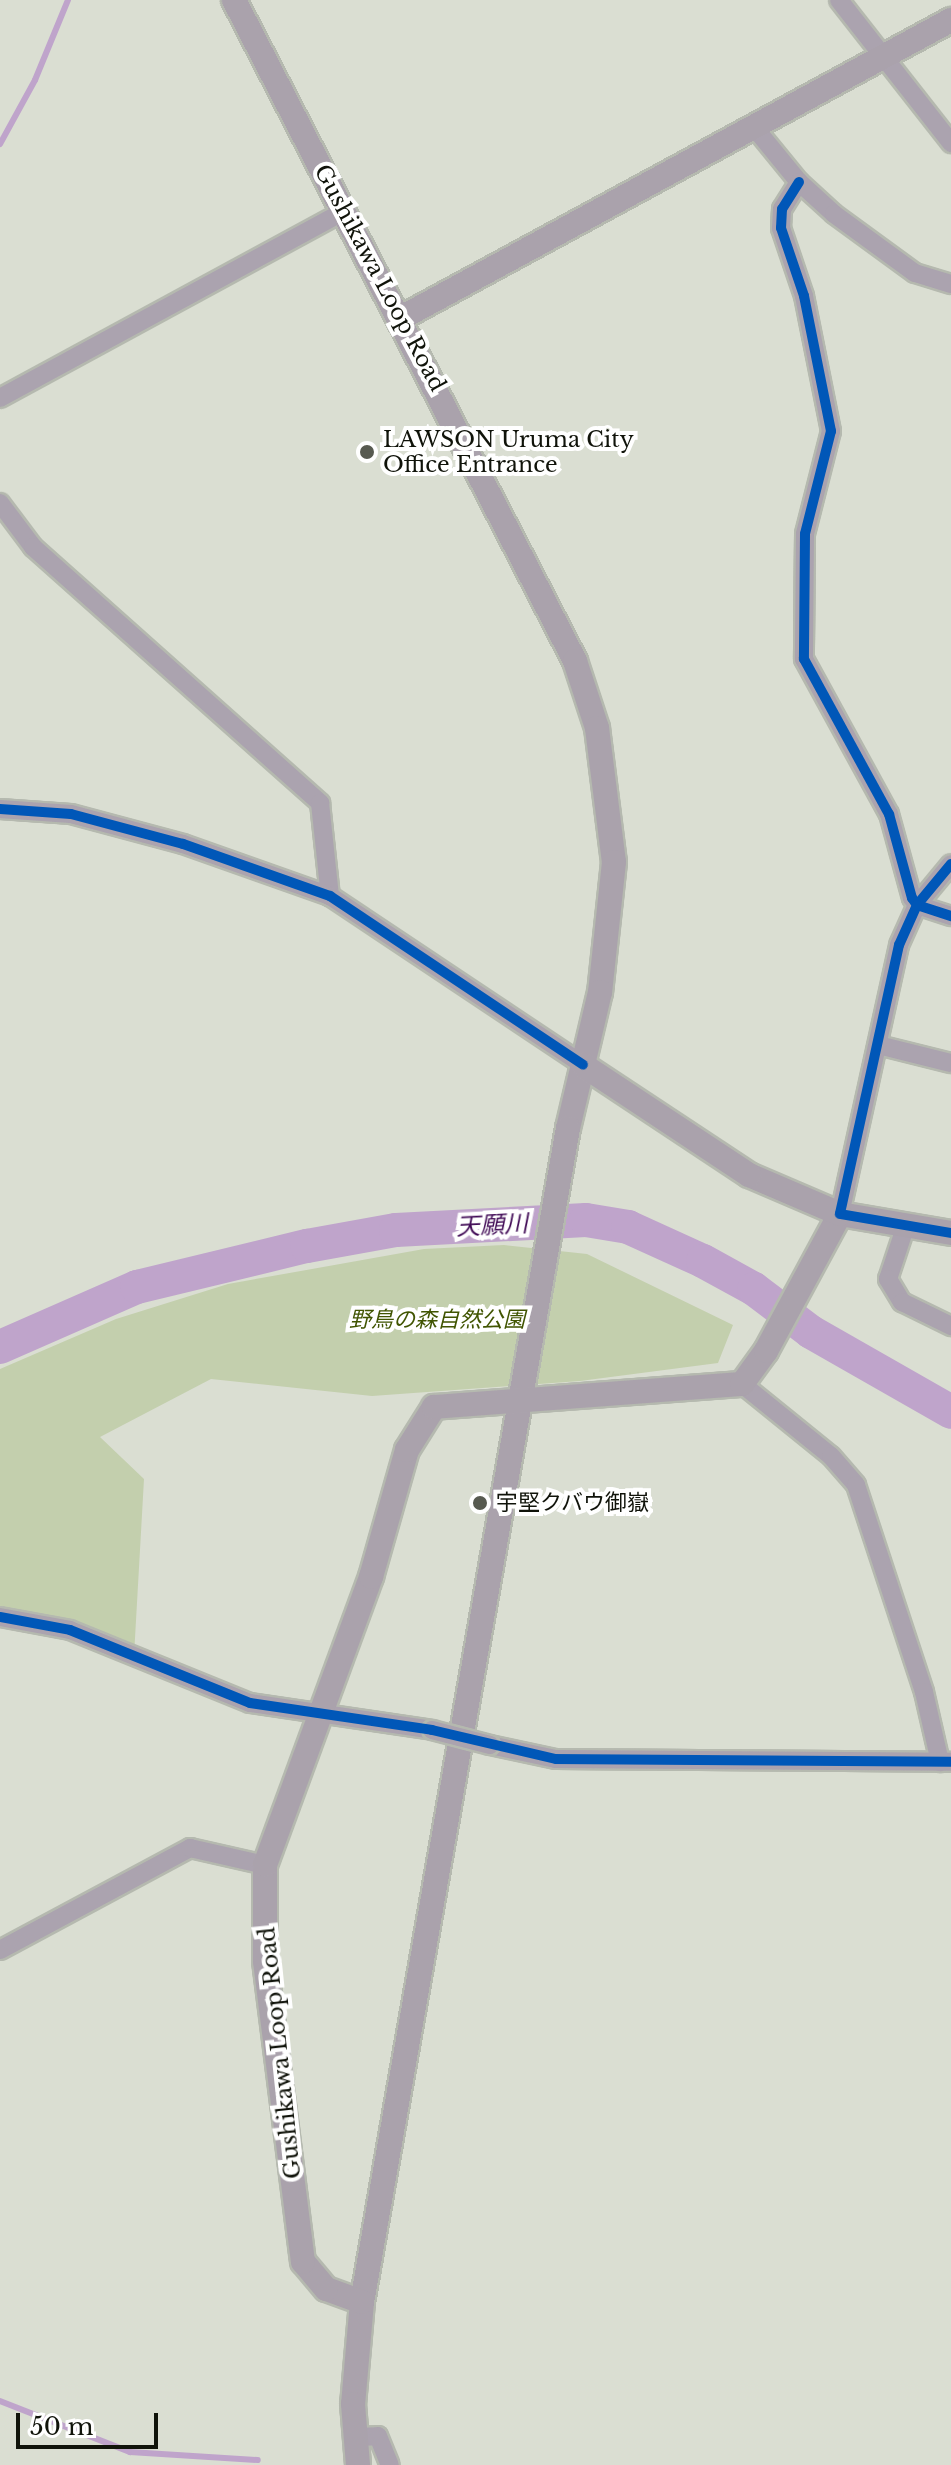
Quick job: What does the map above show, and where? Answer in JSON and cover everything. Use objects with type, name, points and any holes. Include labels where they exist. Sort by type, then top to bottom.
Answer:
[{"type":"main road","name":"Gushikawa Loop Road","points":[[234,0],[544,594],[575,661],[597,728],[614,862],[600,992],[568,1128],[362,2302],[353,2404],[358,2465]]},
{"type":"main road","points":[[401,318],[885,59],[951,20]]},
{"type":"main road","points":[[583,1065],[749,1175],[840,1214],[905,1228],[951,1233]]},
{"type":"main road","points":[[742,1384],[766,1351],[840,1214]]},
{"type":"main road","name":"Gushikawa Loop Road","points":[[362,2302],[326,2289],[303,2262],[265,1961],[265,1865],[324,1711],[414,1439],[434,1407],[742,1384]]},
{"type":"street","points":[[839,0],[951,143]]},
{"type":"street","points":[[754,127],[799,182],[915,273],[951,284]]},
{"type":"street","points":[[799,182],[782,209],[781,228],[818,356],[831,431],[805,534],[801,641],[810,678],[889,814],[917,905]]},
{"type":"street","points":[[0,398],[345,211]]},
{"type":"street","points":[[0,503],[33,547],[320,803],[330,896]]},
{"type":"street","points":[[0,809],[71,814],[127,829],[330,896],[583,1065]]},
{"type":"street","points":[[840,1214],[899,945],[917,905],[951,864]]},
{"type":"street","points":[[917,905],[951,916]]},
{"type":"street","points":[[878,1045],[951,1063]]},
{"type":"street","points":[[905,1228],[888,1279],[902,1302],[951,1326]]},
{"type":"street","points":[[0,1617],[70,1630],[250,1703],[324,1711],[432,1730],[556,1759],[946,1762],[856,1485],[831,1456],[742,1384]]},
{"type":"street","points":[[0,1950],[190,1848],[265,1865]]},
{"type":"street","points":[[355,2437],[378,2436],[390,2465]]},
{"type":"green space","name":"野鳥の森自然公園","points":[[504,1245],[587,1254],[733,1325],[718,1363],[580,1381],[372,1396],[211,1379],[100,1437],[144,1479],[134,1656],[0,1617],[0,1369],[116,1319],[228,1284],[424,1249]]},
{"type":"waterway","points":[[0,144],[35,80],[68,0]]},
{"type":"waterway","name":"天願川","points":[[0,1347],[137,1287],[307,1246],[396,1230],[586,1220],[628,1227],[703,1261],[754,1289],[811,1332],[951,1412]]},
{"type":"waterway","points":[[0,2401],[130,2452],[258,2460]]},
{"type":"cycle path","points":[[799,182],[782,209],[781,228],[804,296],[831,431],[805,534],[804,659],[889,814],[912,898],[917,905],[951,916]]},
{"type":"cycle path","points":[[0,809],[71,814],[183,844],[330,896],[583,1065]]},
{"type":"cycle path","points":[[951,864],[917,905],[899,945],[840,1214],[951,1233]]},
{"type":"cycle path","points":[[0,1617],[70,1630],[250,1703],[432,1730],[556,1759],[951,1762]]},
{"type":"place","name":"LAWSON Uruma City Office Entrance","points":[[367,452]]},
{"type":"place","name":"宇堅クバウ御嶽","points":[[480,1503]]}]
